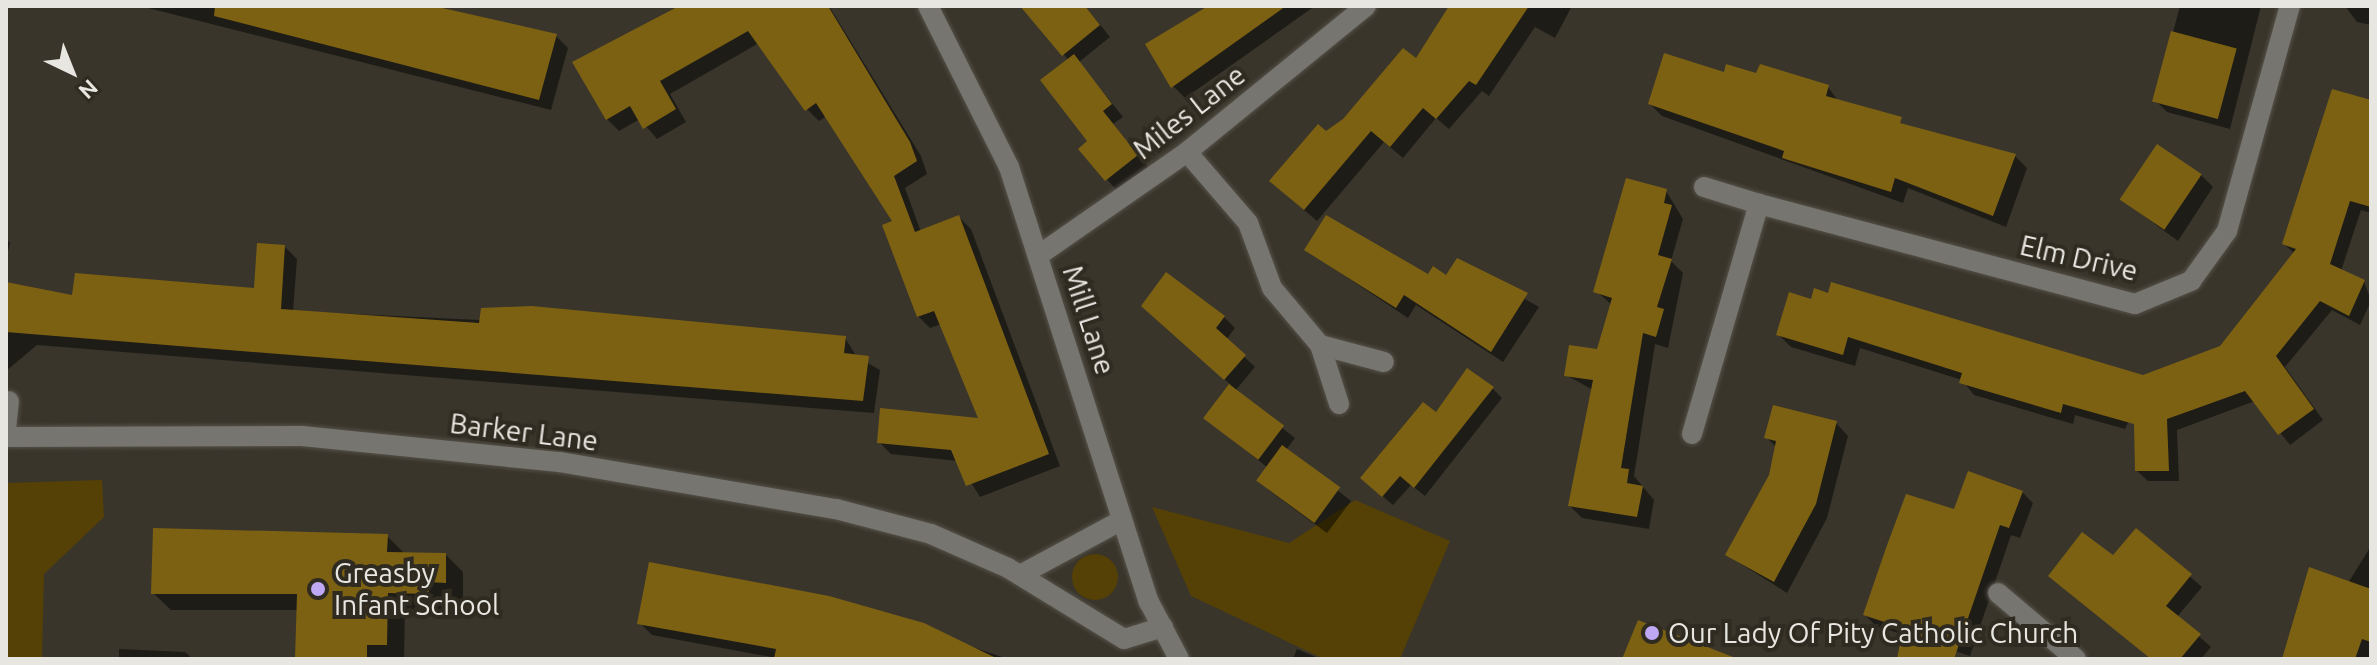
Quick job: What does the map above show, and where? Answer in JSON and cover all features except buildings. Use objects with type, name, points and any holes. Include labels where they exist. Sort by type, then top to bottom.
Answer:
[{"type":"street","name":"Mill Lane","points":[[928,6],[978,98],[1039,255],[1122,520],[1163,627],[1179,659]]},
{"type":"street","name":"Miles Lane","points":[[1039,255],[1187,152],[1366,6]]},
{"type":"street","name":"Elm Drive","points":[[1704,187],[2135,304],[2164,296],[2191,281],[2227,231],[2290,6]]},
{"type":"street","points":[[1187,152],[1248,223],[1272,288],[1320,345],[1339,404]]},
{"type":"street","points":[[1692,434],[1759,204]]},
{"type":"street","points":[[1320,345],[1384,362]]},
{"type":"street","points":[[6,429],[9,401]]},
{"type":"street","name":"Barker Lane","points":[[6,437],[302,436],[560,462],[836,509],[931,534],[1020,575],[1124,639],[1163,627]]},
{"type":"street","points":[[1020,575],[1122,520]]},
{"type":"street","points":[[1998,593],[2076,659]]},
{"type":"shaded area","points":[[102,480],[104,517],[44,574],[42,659],[6,659],[6,483]]},
{"type":"shaded area","points":[[1355,500],[1450,541],[1400,659],[1324,659],[1191,596],[1152,507],[1289,543]]},
{"type":"shaded area","points":[[1095,554],[1111,561],[1118,577],[1111,593],[1095,600],[1079,593],[1072,577],[1079,561]]},
{"type":"place","name":"Greasby Infant School","points":[[318,589]]},
{"type":"place","name":"Our Lady Of Pity Catholic Church","points":[[1652,633]]}]
